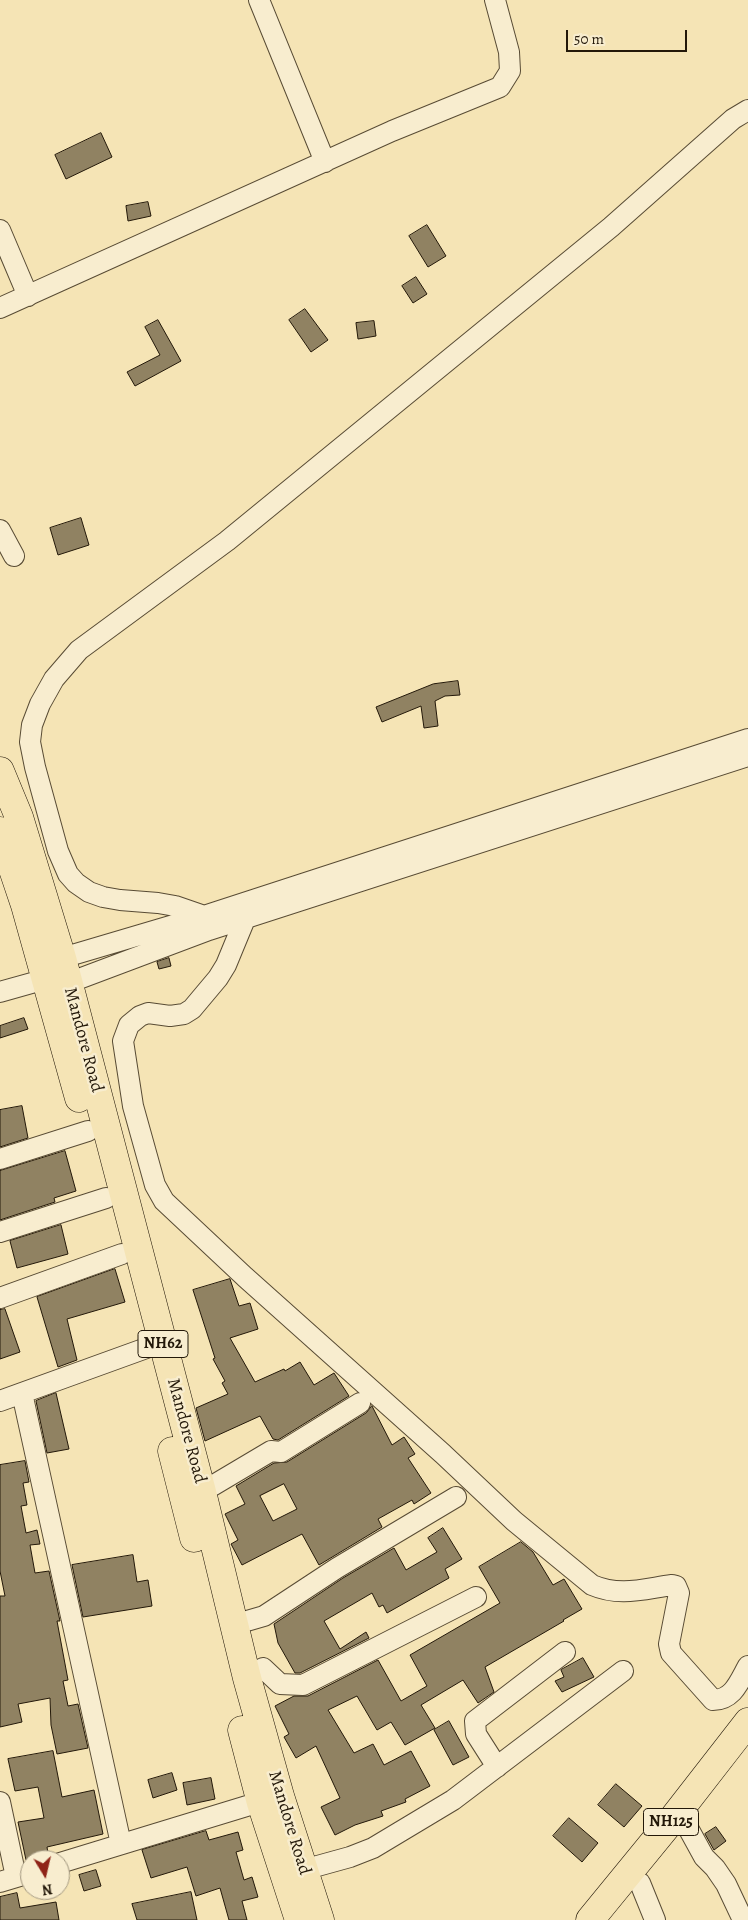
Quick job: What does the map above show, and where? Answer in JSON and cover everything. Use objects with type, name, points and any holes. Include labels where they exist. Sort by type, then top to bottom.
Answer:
[{"type":"highway","name":"Mandore Road","points":[[0,771],[19,817],[270,1799],[299,1920]]},
{"type":"highway","name":"Mandore Road","points":[[0,830],[25,905],[59,973],[88,1131],[122,1254],[202,1492],[246,1678],[270,1799],[304,1870],[320,1920]]},
{"type":"highway","name":"NH125","points":[[590,1920],[671,1821],[748,1722]]},
{"type":"highway","name":"NH125","points":[[611,1920],[687,1826],[748,1746]]},
{"type":"street","points":[[259,0],[325,162]]},
{"type":"street","points":[[0,308],[392,131],[500,87],[510,71],[509,52],[495,0]]},
{"type":"street","points":[[204,916],[158,902],[103,897],[89,892],[76,883],[68,874],[58,851],[30,742],[32,725],[37,711],[54,679],[79,650],[234,534],[611,226],[733,119],[748,110]]},
{"type":"street","points":[[0,230],[28,296]]},
{"type":"street","points":[[0,530],[14,556]]},
{"type":"street","points":[[165,937],[204,916],[748,739]]},
{"type":"street","points":[[0,992],[165,937],[244,918],[748,756]]},
{"type":"street","points":[[244,918],[226,965],[218,978],[192,1009],[184,1014],[170,1016],[148,1013],[140,1016],[130,1025],[123,1041],[133,1106],[155,1186],[164,1201],[244,1277],[415,1429],[514,1521],[592,1585],[606,1591],[623,1592],[676,1586],[679,1593],[669,1644],[671,1653],[713,1700],[726,1698],[735,1690],[748,1666]]},
{"type":"street","points":[[0,1158],[88,1131]]},
{"type":"street","points":[[0,1232],[106,1198]]},
{"type":"street","points":[[0,1298],[122,1254]]},
{"type":"street","points":[[0,1401],[154,1345]]},
{"type":"street","points":[[22,1393],[121,1844]]},
{"type":"street","points":[[202,1492],[270,1451],[281,1452],[360,1403]]},
{"type":"street","points":[[233,1625],[264,1616],[337,1568],[456,1497]]},
{"type":"street","points":[[246,1678],[263,1668],[280,1684],[303,1685],[476,1597]]},
{"type":"street","points":[[497,1767],[476,1734],[475,1721],[565,1652]]},
{"type":"street","points":[[304,1870],[350,1857],[373,1848],[453,1800],[623,1671]]},
{"type":"street","points":[[70,1860],[270,1799]]},
{"type":"street","points":[[0,1802],[15,1877]]},
{"type":"street","points":[[687,1826],[704,1857],[715,1868],[726,1884],[743,1920]]},
{"type":"street","points":[[640,1883],[655,1920]]},
{"type":"building","points":[[101,133],[112,157],[66,179],[55,155]]},
{"type":"building","points":[[148,202],[151,216],[128,221],[126,206]]},
{"type":"building","points":[[427,225],[446,256],[428,267],[409,236]]},
{"type":"building","points":[[416,277],[427,294],[413,303],[402,286]]},
{"type":"building","points":[[305,309],[328,340],[311,352],[289,320]]},
{"type":"building","points":[[158,320],[181,361],[135,386],[127,372],[160,355],[145,327]]},
{"type":"building","points":[[374,321],[376,336],[358,339],[356,323]]},
{"type":"building","points":[[81,518],[89,545],[58,555],[50,528]]},
{"type":"building","points":[[458,681],[460,695],[445,696],[435,701],[438,726],[424,728],[421,706],[382,722],[376,707],[433,684]]},
{"type":"building","points":[[169,958],[171,966],[159,969],[157,962]]},
{"type":"building","points":[[24,1018],[28,1029],[0,1038],[0,1026]]},
{"type":"building","points":[[22,1106],[28,1138],[0,1147],[0,1110]]},
{"type":"building","points":[[65,1151],[76,1191],[54,1198],[55,1202],[0,1220],[0,1171]]},
{"type":"building","points":[[61,1225],[68,1254],[17,1268],[10,1241]]},
{"type":"building","points":[[115,1269],[125,1302],[67,1319],[77,1360],[58,1367],[37,1297]]},
{"type":"building","points":[[230,1279],[239,1306],[250,1303],[258,1329],[230,1338],[255,1382],[284,1369],[285,1371],[300,1362],[314,1385],[334,1373],[349,1396],[278,1440],[273,1439],[260,1416],[205,1441],[196,1408],[228,1394],[222,1383],[225,1381],[213,1359],[215,1358],[193,1290]]},
{"type":"building","points":[[5,1309],[20,1352],[0,1359],[0,1310]]},
{"type":"building","points":[[56,1393],[69,1449],[47,1453],[36,1401]]},
{"type":"building","points":[[372,1406],[392,1445],[404,1437],[415,1454],[408,1458],[431,1493],[414,1504],[412,1500],[378,1519],[382,1527],[319,1565],[302,1534],[242,1565],[231,1544],[238,1540],[225,1514],[245,1504],[236,1486],[274,1463],[287,1462],[366,1413]],"holes":[[[284,1484],[297,1509],[273,1521],[260,1496]]]},
{"type":"building","points":[[25,1461],[29,1482],[23,1483],[27,1505],[21,1506],[26,1533],[37,1530],[40,1544],[30,1545],[35,1573],[49,1571],[60,1621],[57,1621],[68,1680],[63,1681],[68,1706],[78,1704],[88,1748],[57,1754],[51,1725],[50,1698],[18,1704],[22,1722],[0,1727],[0,1596],[5,1596],[0,1571],[0,1465]]},
{"type":"building","points":[[443,1528],[462,1559],[445,1569],[449,1578],[387,1613],[383,1605],[379,1607],[372,1593],[324,1621],[340,1649],[366,1632],[369,1638],[300,1673],[295,1673],[278,1643],[274,1624],[343,1578],[394,1548],[406,1570],[437,1552],[428,1538]]},
{"type":"building","points":[[521,1542],[533,1552],[553,1585],[564,1579],[582,1609],[485,1667],[494,1692],[478,1703],[463,1680],[421,1705],[435,1728],[405,1745],[391,1722],[377,1730],[357,1696],[328,1710],[354,1753],[373,1744],[384,1765],[411,1751],[430,1786],[405,1799],[406,1802],[381,1811],[383,1816],[355,1825],[335,1835],[321,1807],[340,1798],[316,1746],[296,1758],[284,1737],[289,1734],[275,1706],[294,1696],[308,1696],[378,1660],[401,1701],[427,1686],[410,1655],[500,1603],[479,1567]]},
{"type":"building","points":[[133,1555],[137,1582],[148,1580],[152,1606],[83,1617],[72,1565]]},
{"type":"building","points":[[583,1658],[594,1677],[562,1692],[555,1681],[564,1677],[561,1670]]},
{"type":"building","points":[[449,1721],[469,1757],[453,1765],[434,1730]]},
{"type":"building","points":[[53,1751],[62,1797],[94,1790],[103,1834],[47,1847],[47,1850],[24,1850],[18,1822],[44,1818],[38,1787],[15,1791],[8,1759]]},
{"type":"building","points":[[172,1773],[177,1790],[153,1798],[148,1780]]},
{"type":"building","points":[[211,1778],[215,1799],[187,1805],[183,1783]]},
{"type":"building","points":[[616,1784],[642,1806],[624,1827],[598,1805]]},
{"type":"building","points":[[569,1818],[598,1843],[582,1862],[553,1836]]},
{"type":"building","points":[[716,1827],[726,1841],[714,1850],[705,1834]]},
{"type":"building","points":[[206,1831],[209,1840],[238,1832],[243,1850],[236,1852],[244,1880],[252,1877],[258,1897],[242,1901],[247,1920],[229,1920],[220,1888],[196,1896],[187,1867],[151,1878],[142,1850]]},
{"type":"building","points":[[96,1870],[101,1886],[84,1891],[79,1875]]},
{"type":"building","points":[[191,1892],[197,1920],[137,1920],[132,1904]]},
{"type":"building","points":[[17,1893],[20,1908],[56,1902],[59,1920],[0,1920],[0,1897]]}]
